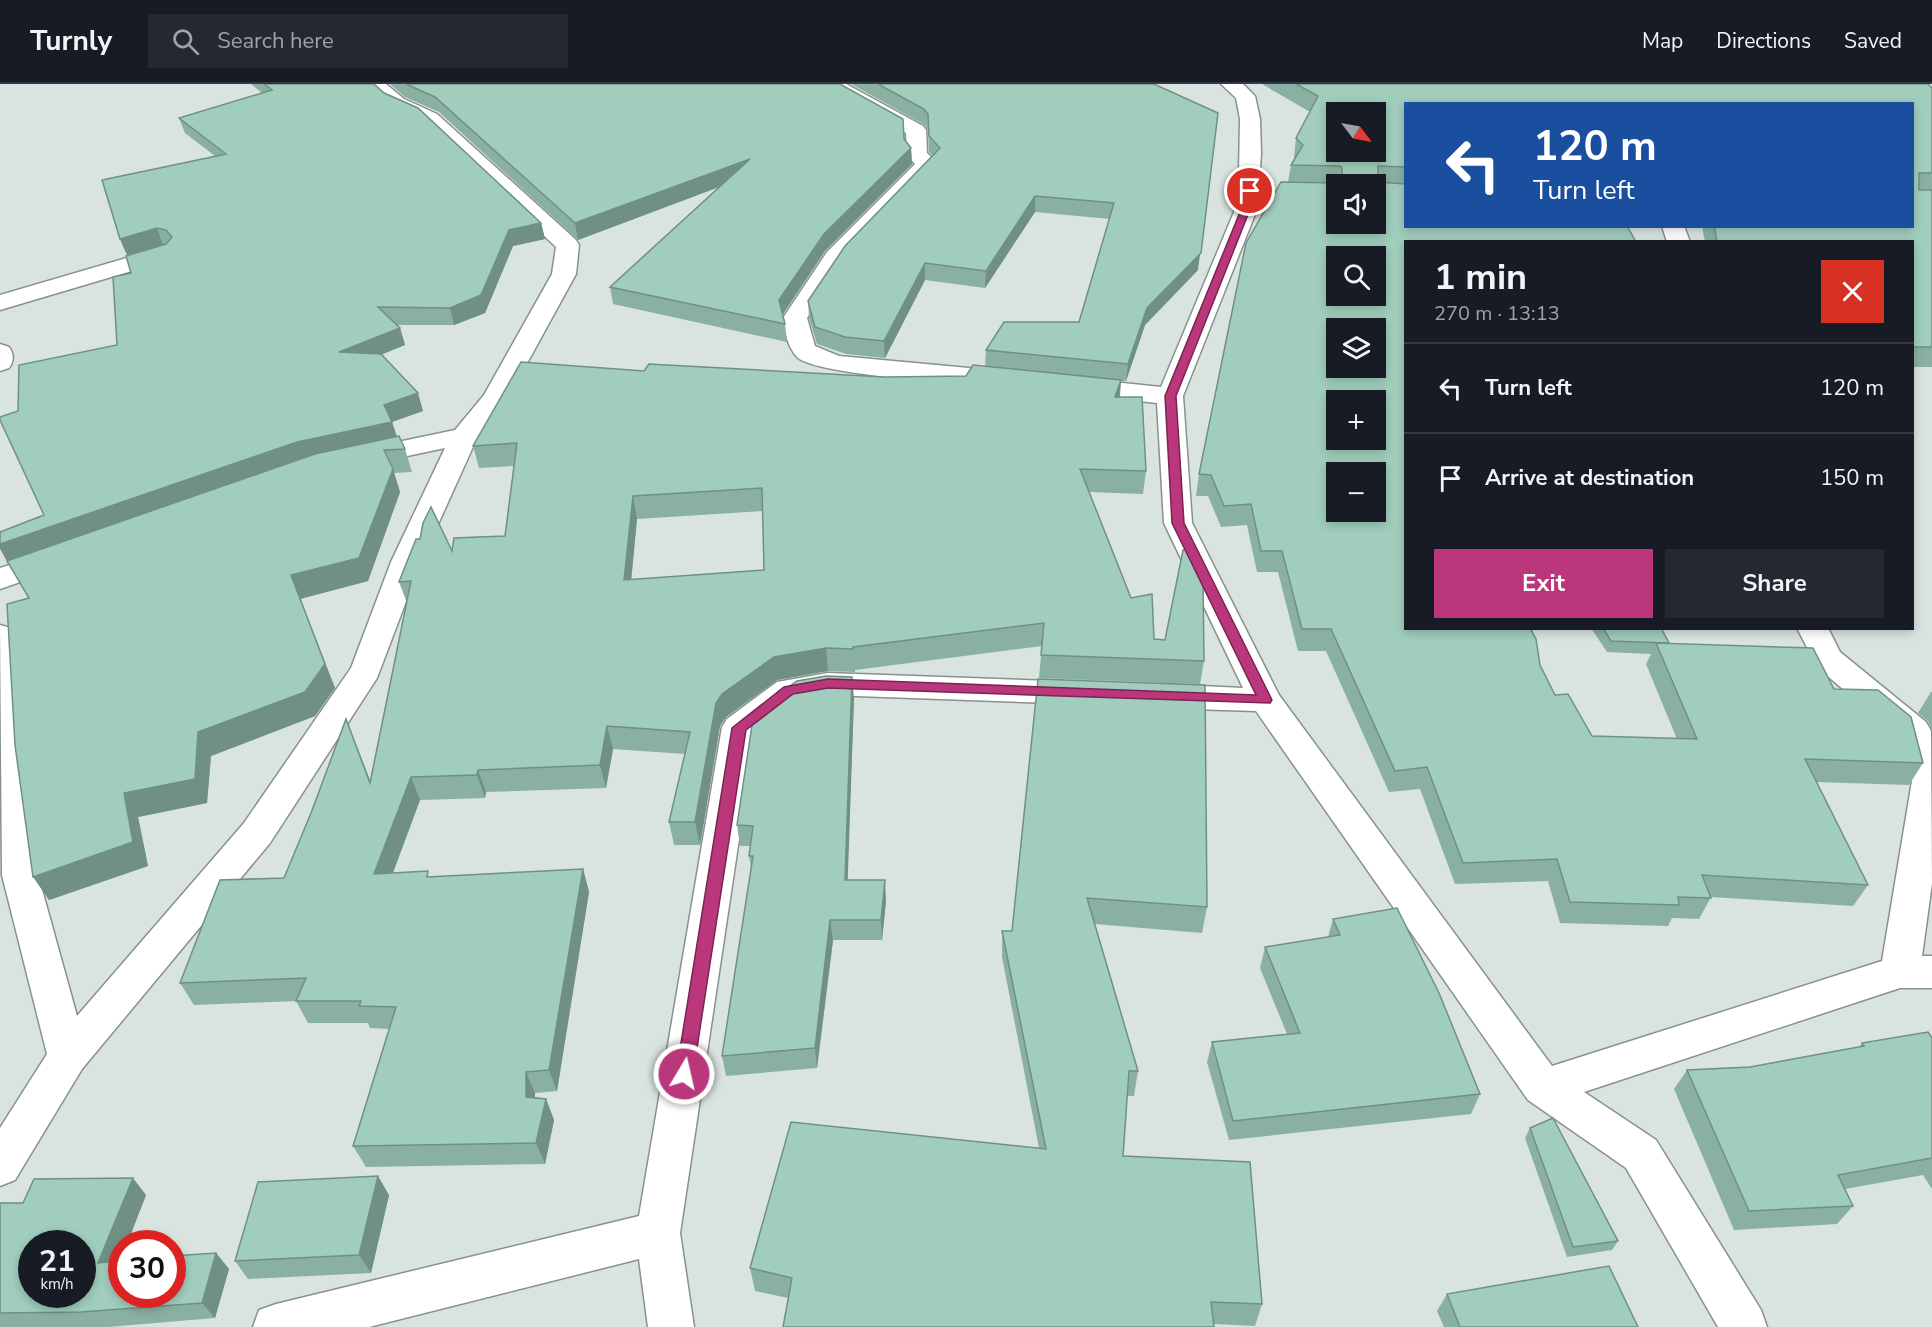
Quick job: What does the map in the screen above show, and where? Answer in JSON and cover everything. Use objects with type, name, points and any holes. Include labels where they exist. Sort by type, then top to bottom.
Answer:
[{"type":"street","points":[[0,1167],[68,1056],[257,833],[366,670],[406,562],[464,436],[495,398],[564,274],[568,245],[430,118],[397,103],[374,84]]},
{"type":"street","points":[[832,84],[916,130],[917,155],[927,164],[835,257],[795,318],[800,344],[812,357],[838,364],[1170,396]]},
{"type":"street","points":[[1231,84],[1245,96],[1261,192],[1245,212],[1170,396],[1178,523],[1265,700],[1544,1088],[1641,1154],[1744,1327]]},
{"type":"street","points":[[0,303],[164,254]]},
{"type":"street","points":[[0,352],[0,363]]},
{"type":"street","points":[[338,463],[464,436]]},
{"type":"street","points":[[0,579],[79,551]]},
{"type":"street","points":[[1544,1088],[1916,972],[1929,781],[1914,731],[1828,659],[1813,630]]},
{"type":"street","points":[[0,636],[20,875],[68,1056]]},
{"type":"street","points":[[671,1327],[658,1233],[739,728],[789,690],[828,684],[1265,700]]},
{"type":"street","points":[[276,1327],[658,1233]]},
{"type":"building","points":[[264,84],[374,84],[384,93],[418,108],[541,223],[509,230],[481,295],[450,308],[378,307],[400,328],[339,352],[381,354],[418,393],[384,405],[392,422],[297,442],[0,544],[0,532],[44,515],[0,420],[0,417],[18,411],[19,365],[117,345],[113,277],[131,273],[126,256],[166,244],[172,237],[166,230],[157,228],[120,239],[102,180],[226,154],[179,118],[272,90]]},
{"type":"building","points":[[406,84],[840,84],[903,119],[904,139],[911,148],[824,234],[779,300],[785,324],[610,287],[750,159],[575,223],[435,97]]},
{"type":"building","points":[[878,84],[1154,84],[1218,113],[1201,253],[1147,308],[1128,364],[986,350],[1004,322],[1079,322],[1114,203],[1035,196],[986,271],[925,263],[884,341],[845,337],[815,327],[808,301],[845,246],[940,148],[929,136],[928,114],[924,109]]},
{"type":"building","points":[[1296,84],[1928,84],[1932,88],[1932,173],[1919,173],[1919,190],[1932,190],[1932,347],[1914,347],[1914,240],[1717,240],[1714,228],[1914,228],[1914,102],[1404,102],[1404,167],[1378,166],[1378,174],[1342,174],[1340,166],[1291,165],[1303,145],[1296,138],[1318,96]]},
{"type":"building","points":[[1281,182],[1326,183],[1326,234],[1386,234],[1386,183],[1404,184],[1404,228],[1628,228],[1635,240],[1404,240],[1404,630],[1531,630],[1536,639],[1540,665],[1555,695],[1568,694],[1592,736],[1697,739],[1656,643],[1813,648],[1834,689],[1878,690],[1911,717],[1923,763],[1805,759],[1868,885],[1702,875],[1711,898],[1678,897],[1679,905],[1570,902],[1557,859],[1463,863],[1427,767],[1395,771],[1331,629],[1302,629],[1282,551],[1261,551],[1251,504],[1224,506],[1211,475],[1199,474],[1246,243]]},
{"type":"building","points":[[521,362],[644,371],[649,364],[884,377],[966,376],[973,365],[1121,380],[1115,397],[1142,397],[1146,471],[1080,469],[1131,598],[1152,594],[1154,639],[1165,640],[1183,550],[1188,550],[1203,580],[1204,661],[1041,655],[1044,623],[853,647],[853,649],[826,648],[774,657],[722,694],[716,703],[695,822],[669,822],[690,732],[607,726],[600,765],[478,770],[477,775],[411,777],[374,874],[428,871],[427,877],[583,869],[549,1070],[526,1072],[526,1097],[546,1099],[536,1143],[353,1146],[396,1007],[359,1006],[361,1001],[296,1001],[306,978],[180,983],[220,880],[284,878],[346,719],[370,783],[411,581],[399,582],[416,539],[420,539],[423,523],[431,507],[452,551],[454,538],[505,536],[517,443],[473,446]],"holes":[[[762,488],[764,570],[624,580],[633,496]]]},
{"type":"building","points":[[399,436],[405,449],[384,450],[393,469],[359,558],[291,575],[325,664],[305,692],[198,732],[195,779],[124,793],[133,842],[33,877],[15,745],[7,604],[29,598],[7,561],[315,454]]},
{"type":"building","points":[[1604,630],[1662,630],[1669,643],[1611,641]]},
{"type":"building","points":[[826,676],[852,677],[845,880],[885,880],[881,920],[830,920],[815,1048],[722,1056],[753,856],[749,856],[753,826],[737,825],[754,712],[797,681]]},
{"type":"building","points":[[1038,679],[1205,685],[1207,907],[1087,898],[1138,1071],[1129,1071],[1123,1156],[1250,1162],[1262,1304],[1211,1302],[1214,1327],[783,1327],[792,1278],[750,1268],[791,1122],[1046,1149],[1002,931],[1012,931]]},
{"type":"building","points":[[1397,908],[1439,993],[1480,1094],[1233,1121],[1212,1042],[1300,1033],[1265,947],[1340,935],[1333,919]]},
{"type":"building","points":[[1928,1032],[1932,1038],[1932,1158],[1838,1175],[1853,1206],[1749,1211],[1687,1070],[1750,1067],[1864,1046],[1862,1043]]},
{"type":"building","points":[[1553,1118],[1618,1241],[1573,1247],[1530,1128]]},
{"type":"building","points":[[378,1176],[359,1255],[235,1261],[258,1182]]},
{"type":"building","points":[[133,1178],[112,1230],[108,1230],[108,1239],[98,1263],[108,1262],[108,1308],[135,1308],[81,1312],[0,1313],[0,1203],[23,1203],[34,1179]]},
{"type":"building","points":[[216,1253],[202,1303],[186,1304],[186,1255]]},
{"type":"building","points":[[1609,1266],[1638,1327],[1460,1327],[1447,1294]]},
{"type":"route","points":[[684,1074],[739,728],[789,690],[828,684],[1265,700],[1178,523],[1170,396],[1245,212],[1250,191]]}]
